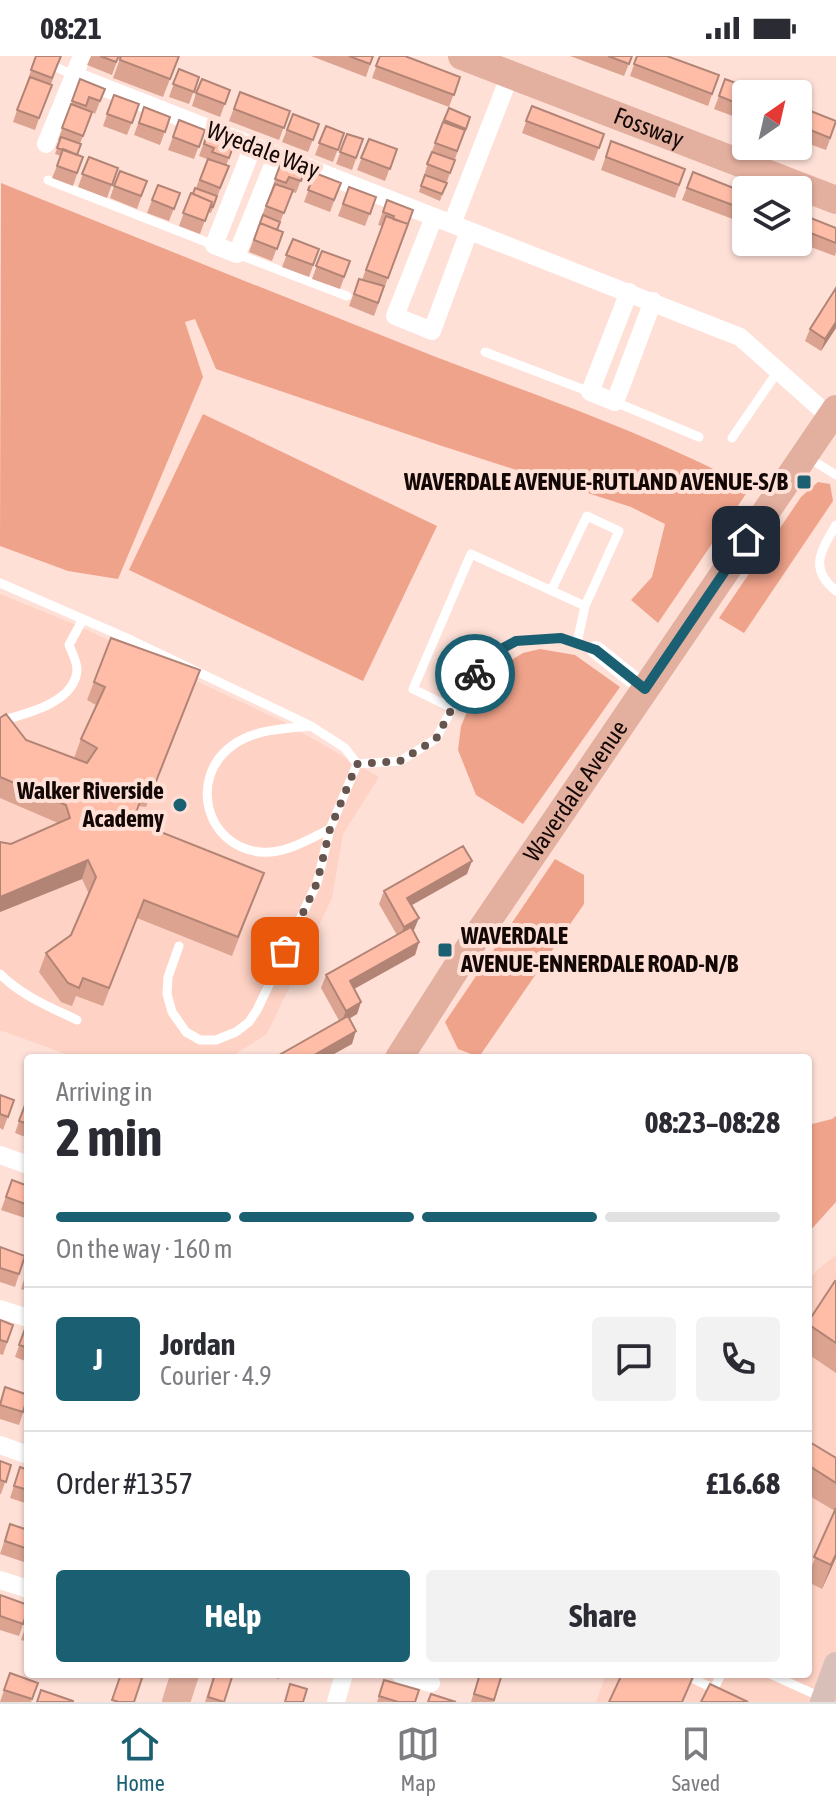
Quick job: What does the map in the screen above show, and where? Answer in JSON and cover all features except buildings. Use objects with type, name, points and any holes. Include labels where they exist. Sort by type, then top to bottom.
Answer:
[{"type":"main road","name":"Fossway","points":[[462,56],[836,200]]},
{"type":"main road","name":"Waverdale Avenue","points":[[402,1054],[473,942],[833,413]]},
{"type":"main road","points":[[176,1702],[184,1678]]},
{"type":"street","points":[[46,144],[82,56]]},
{"type":"street","points":[[452,224],[432,331],[395,316],[452,224],[510,75]]},
{"type":"street","name":"Wyedale Way","points":[[75,76],[740,337],[833,413]]},
{"type":"street","points":[[253,146],[214,245],[237,254],[277,155]]},
{"type":"street","points":[[629,292],[590,392],[615,402],[653,301]]},
{"type":"street","points":[[596,650],[645,689]]},
{"type":"street","points":[[0,1155],[24,1164]]},
{"type":"street","points":[[0,1309],[24,1317]]},
{"type":"street","points":[[0,1445],[24,1454]]},
{"type":"street","points":[[0,1580],[24,1588]]},
{"type":"street","points":[[823,1700],[836,1664]]},
{"type":"street","points":[[336,1702],[343,1678]]},
{"type":"street","points":[[414,1678],[431,1683]]},
{"type":"lane","points":[[56,67],[75,76]]},
{"type":"lane","points":[[48,180],[214,245]]},
{"type":"lane","points":[[237,254],[347,296]]},
{"type":"lane","points":[[485,352],[590,392]]},
{"type":"lane","points":[[732,438],[778,371]]},
{"type":"lane","points":[[615,402],[699,437]]},
{"type":"lane","points":[[804,456],[836,475]]},
{"type":"lane","points":[[551,591],[587,516],[619,531],[585,606],[577,643]]},
{"type":"lane","points":[[836,525],[820,557],[819,573],[836,591]]},
{"type":"lane","points":[[452,708],[413,689],[471,554],[585,606]]},
{"type":"lane","points":[[0,583],[131,640],[311,726],[345,748],[357,764]]},
{"type":"lane","points":[[0,721],[32,712],[55,701],[68,690],[77,671],[69,645],[83,619]]},
{"type":"lane","points":[[357,764],[400,761],[436,739],[461,691],[487,657],[516,641],[561,638],[596,650]]},
{"type":"lane","points":[[311,726],[263,732],[230,746],[208,780],[206,799],[211,817],[227,838],[259,852],[290,848],[330,829]]},
{"type":"lane","points":[[179,946],[168,977],[167,994],[172,1012],[186,1032],[200,1040],[216,1040],[236,1032],[249,1022],[317,883],[330,829],[357,764]]},
{"type":"lane","points":[[0,974],[31,999],[77,1020]]},
{"type":"lane","points":[[692,1678],[714,1689],[719,1699],[726,1702]]},
{"type":"lane","points":[[714,1689],[719,1678]]},
{"type":"lane","points":[[778,1678],[823,1700]]},
{"type":"shaded area","points":[[1,183],[596,418],[750,488],[658,623],[631,600],[652,577],[665,524],[631,507],[216,369],[195,319],[185,322],[203,377],[118,579],[68,571],[0,546]]},
{"type":"shaded area","points":[[203,414],[437,526],[363,681],[129,570]]},
{"type":"shaded area","points":[[818,482],[830,484],[833,501],[744,633],[719,618],[801,497]]},
{"type":"shaded area","name":"Walker Riverside Academy","points":[[0,594],[74,624],[280,720],[379,777],[343,834],[332,898],[267,1034],[235,1054],[65,1054],[0,1030]]},
{"type":"shaded area","points":[[540,649],[575,655],[620,687],[523,824],[476,795],[458,750],[461,726],[473,698],[503,665],[523,653]]},
{"type":"shaded area","points":[[555,859],[584,875],[584,904],[481,1054],[458,1049],[445,1022]]},
{"type":"shaded area","points":[[836,1116],[836,1202],[812,1229],[812,1124]]},
{"type":"shaded area","points":[[836,1255],[836,1702],[596,1702],[605,1678],[812,1678],[812,1276]]},
{"type":"way so far","points":[[285,951],[317,883],[330,829],[357,764],[400,761],[436,739],[461,691],[475,674]]},
{"type":"place","name":"WAVERDALE AVENUE-RUTLAND AVENUE-S/B","points":[[804,482]]},
{"type":"place","name":"Walker Riverside Academy","points":[[180,805]]},
{"type":"place","name":"WAVERDALE AVENUE-ENNERDALE ROAD-N/B","points":[[445,950]]},
{"type":"route","points":[[475,674],[487,657],[516,641],[561,638],[596,650],[645,689],[746,540]]}]
